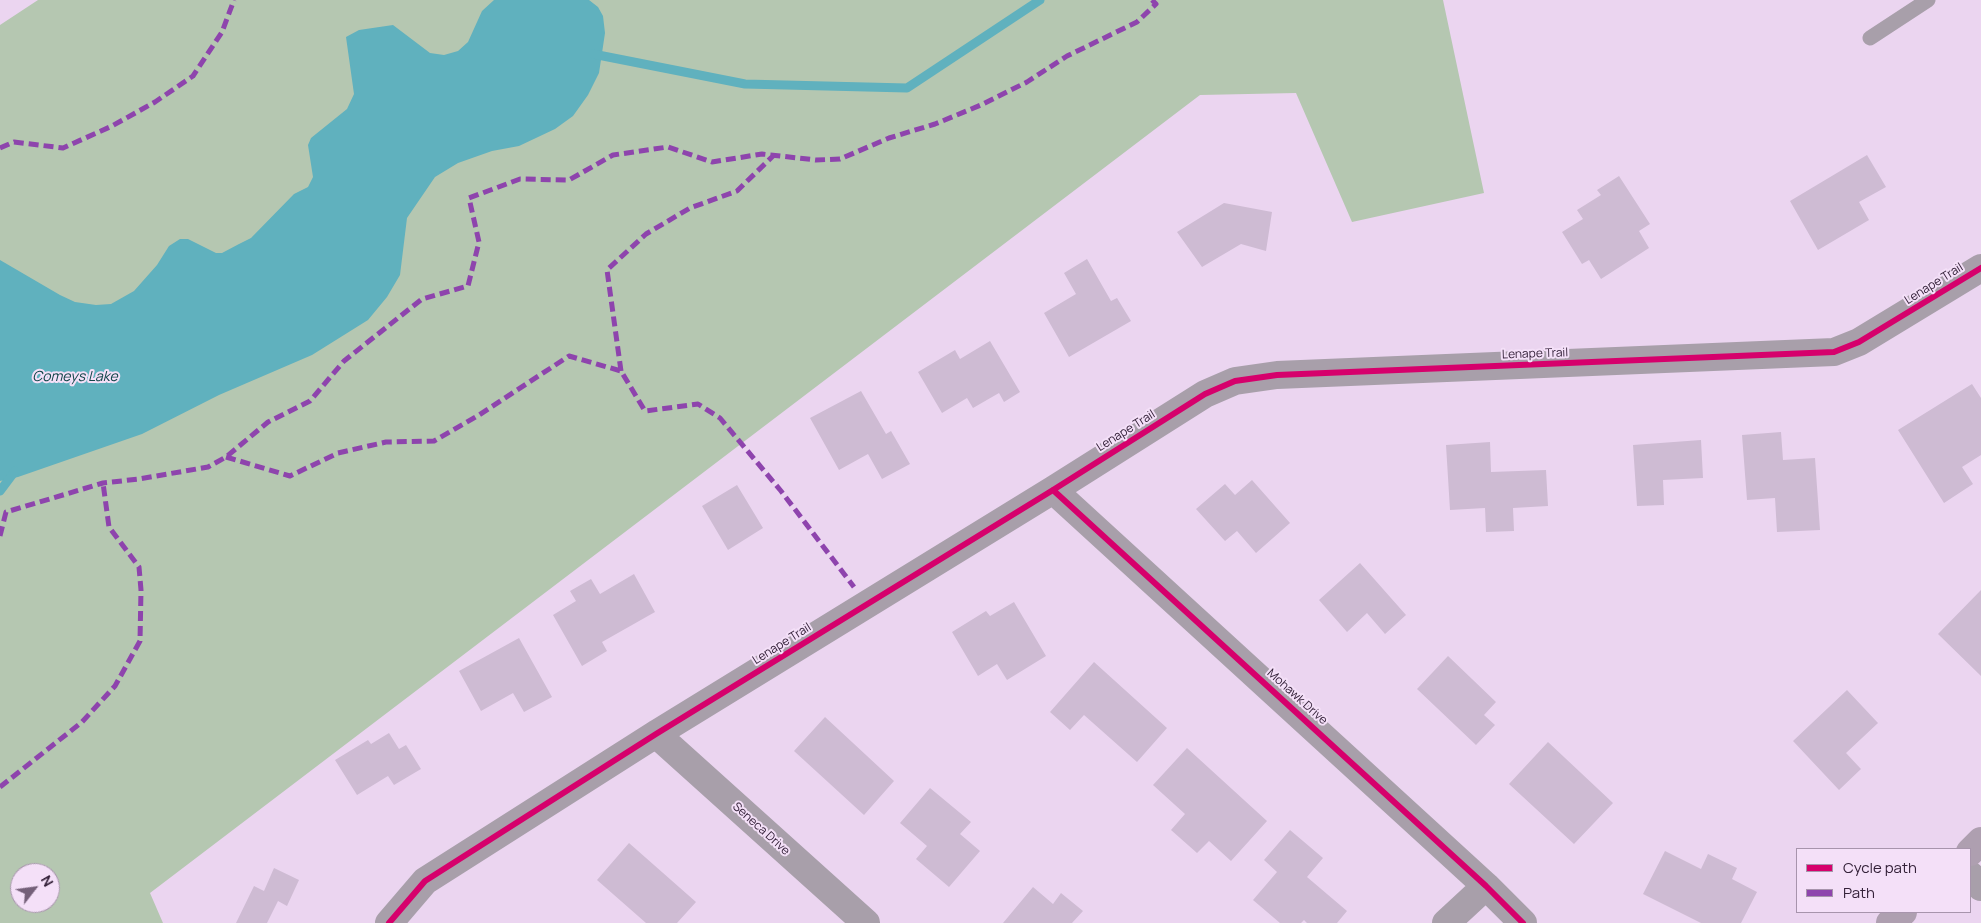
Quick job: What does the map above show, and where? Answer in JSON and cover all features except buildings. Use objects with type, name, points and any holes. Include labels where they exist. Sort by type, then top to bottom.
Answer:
[{"type":"main road","points":[[1971,851],[1981,841]]},
{"type":"main road","points":[[1890,923],[1902,913]]},
{"type":"street","name":"Lenape Trail","points":[[389,923],[425,881],[656,734],[1053,490],[1205,394],[1236,381],[1277,375],[1802,355],[1834,352],[1859,342],[1981,268]]},
{"type":"street","name":"Mohawk Drive","points":[[1053,490],[1486,886],[1523,923]]},
{"type":"street","name":"Seneca Drive","points":[[656,734],[866,923]]},
{"type":"street","points":[[1971,876],[1981,887]]},
{"type":"street","points":[[1446,923],[1486,886]]},
{"type":"lane","points":[[1870,38],[1928,0]]},
{"type":"green space","points":[[38,0],[1443,0],[1484,193],[1352,222],[1296,93],[1200,95],[150,893],[163,923],[0,923],[0,25]]},
{"type":"water","name":"Comeys Lake","points":[[494,0],[589,0],[598,7],[603,16],[605,33],[599,73],[588,95],[573,116],[555,129],[519,146],[492,151],[458,163],[435,177],[407,218],[400,275],[387,297],[368,320],[312,355],[219,395],[142,434],[18,477],[0,481],[0,260],[75,302],[96,305],[111,304],[134,291],[157,265],[169,246],[180,239],[188,239],[216,253],[222,253],[251,238],[294,194],[308,187],[313,177],[308,145],[311,138],[347,109],[354,94],[346,37],[359,30],[393,25],[430,53],[444,55],[458,51],[468,42],[482,11]]},
{"type":"waterway","points":[[593,54],[745,84],[907,88],[1040,0]]},
{"type":"waterway","points":[[0,491],[15,471]]},
{"type":"marked path","points":[[0,148],[14,142],[63,148],[112,126],[155,102],[193,76],[222,32],[234,0]]},
{"type":"marked path","points":[[0,536],[6,512],[103,483],[208,467],[226,457],[268,422],[310,401],[344,361],[422,299],[468,286],[479,242],[469,198],[520,179],[569,180],[613,155],[668,147],[712,162],[762,154],[816,160],[840,159],[889,138],[935,124],[981,105],[1027,82],[1067,56],[1137,22],[1156,4],[1152,0]]},
{"type":"marked path","points":[[621,371],[607,270],[646,234],[690,208],[737,191],[774,155]]},
{"type":"marked path","points":[[226,457],[290,476],[338,453],[386,442],[434,441],[479,415],[569,356],[621,371],[645,411],[698,404],[720,418],[781,491],[854,587]]},
{"type":"marked path","points":[[0,787],[82,722],[115,686],[140,641],[141,590],[139,567],[109,527],[103,483]]},
{"type":"cycle path","points":[[389,923],[425,881],[656,734],[1053,490],[1205,394],[1235,381],[1277,375],[1834,352],[1859,342],[1981,268]]},
{"type":"cycle path","points":[[1053,490],[1486,886],[1523,923]]}]
